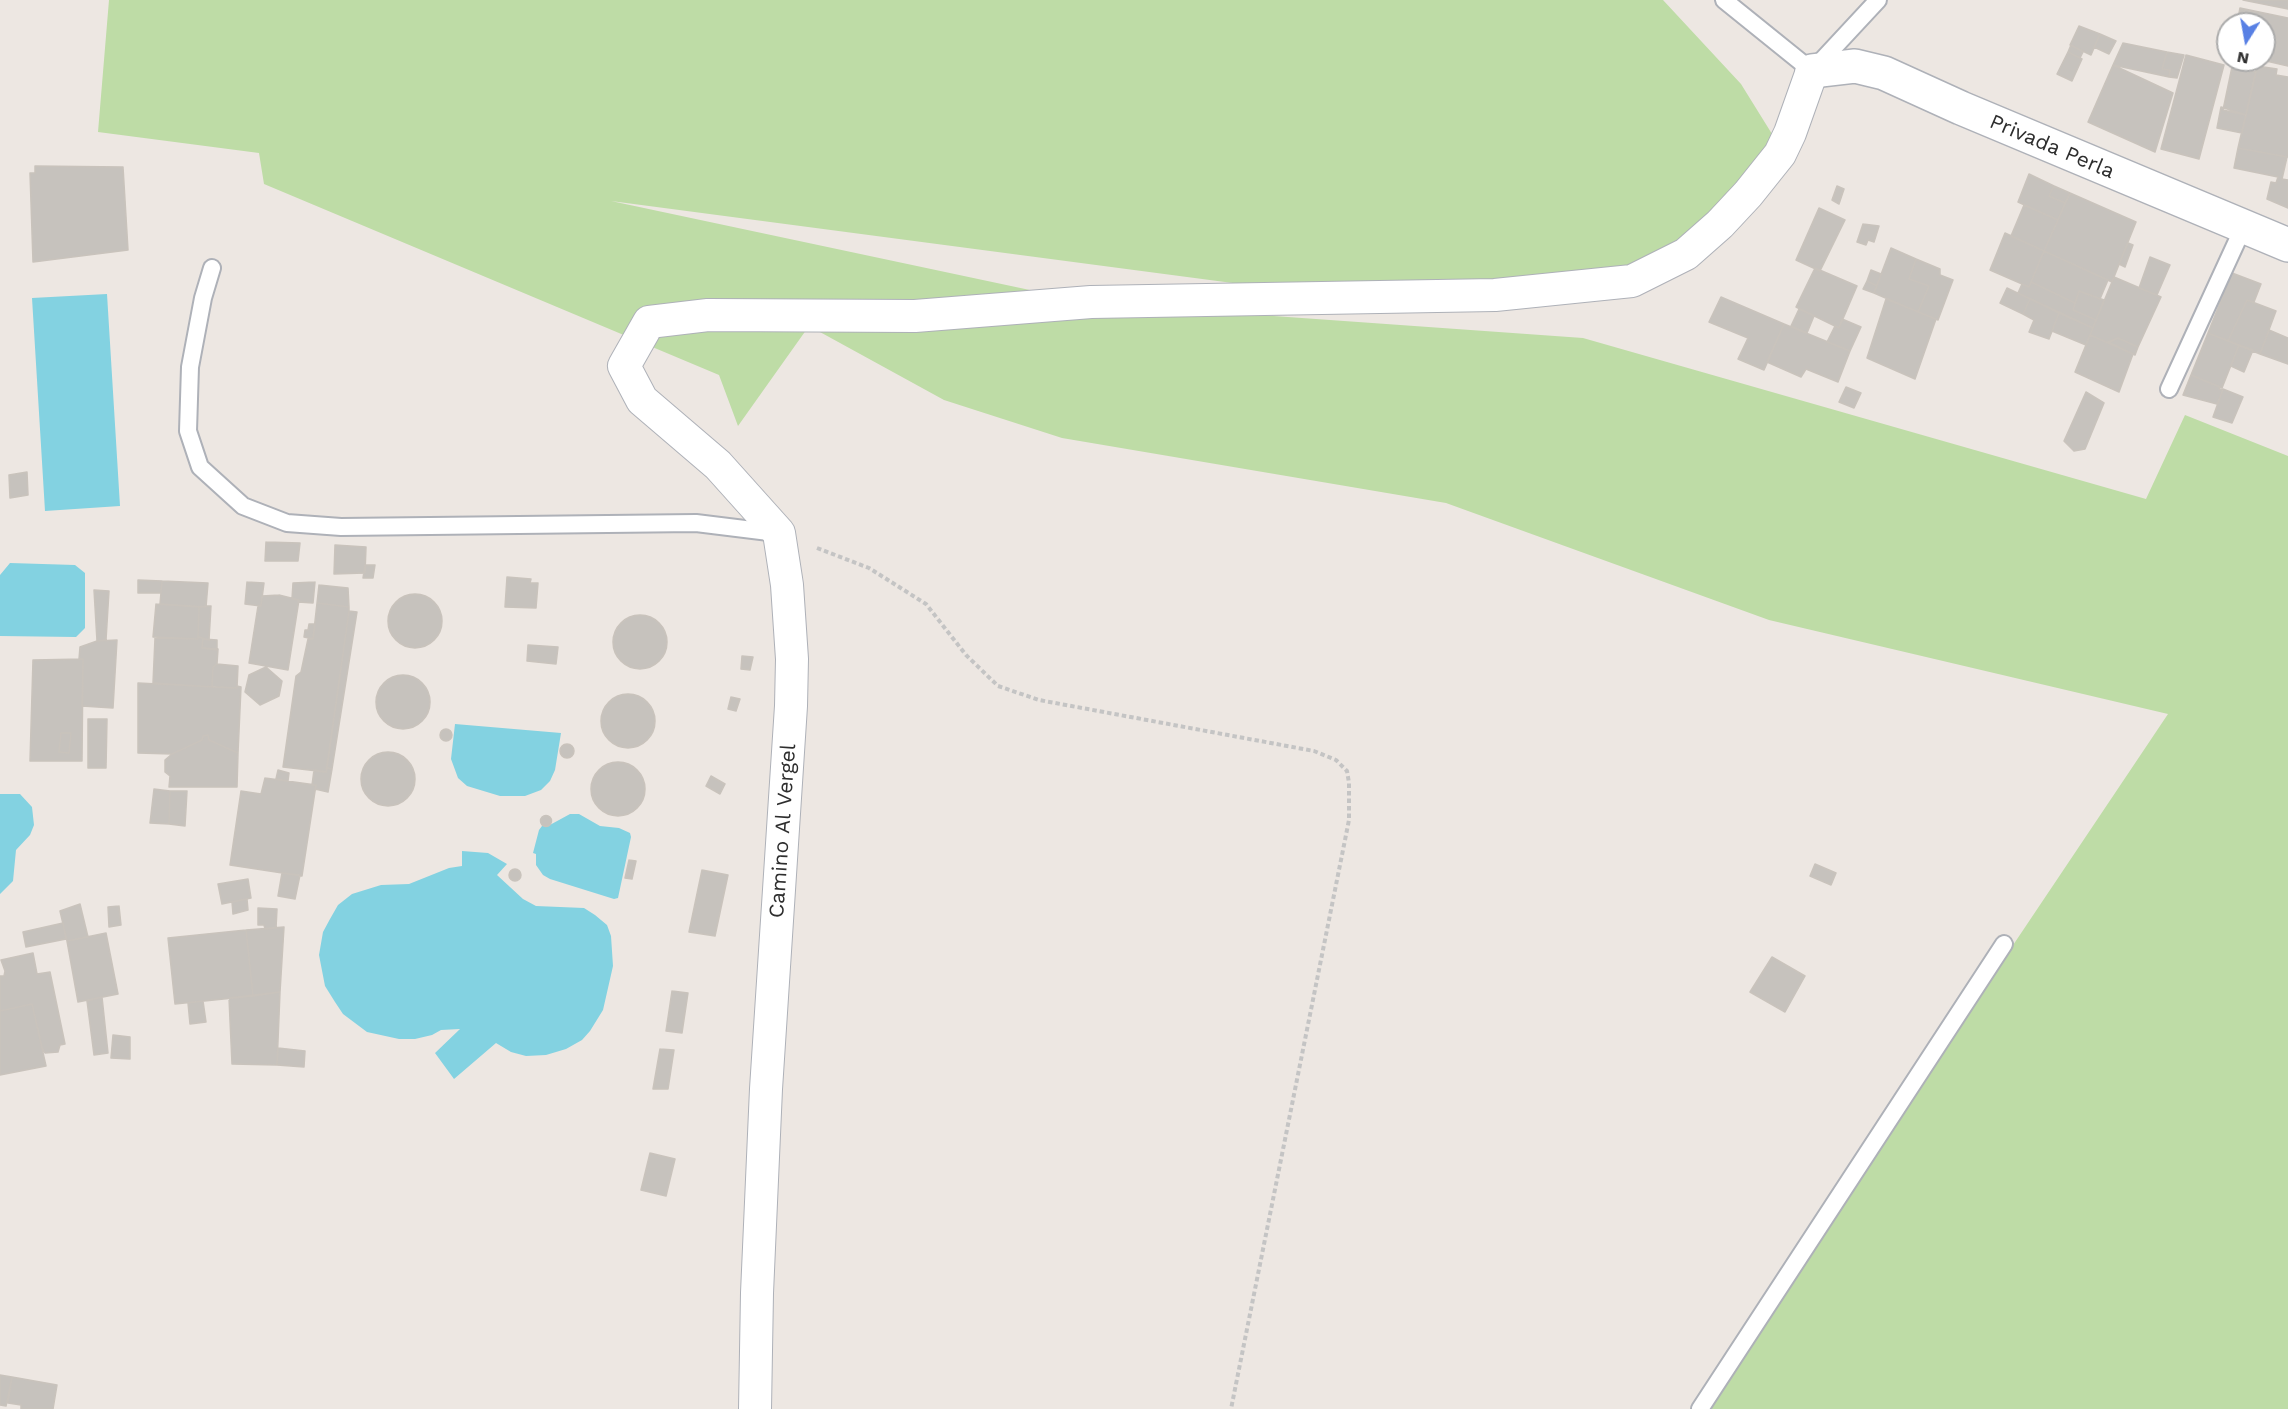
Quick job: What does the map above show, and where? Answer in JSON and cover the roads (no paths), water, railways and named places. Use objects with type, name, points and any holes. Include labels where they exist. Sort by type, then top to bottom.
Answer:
[{"type":"street","name":"Privada Perla","points":[[1812,71],[1855,66],[1884,73],[1972,113],[2288,245]]},
{"type":"street","points":[[779,533],[718,465],[642,400],[624,366],[649,322],[708,315],[915,316],[1091,302],[1495,295],[1632,281],[1686,254],[1720,224],[1748,194],[1779,154],[1790,133],[1812,71]]},
{"type":"street","name":"Camino Al Vergel","points":[[755,1409],[757,1293],[766,1089],[791,706],[792,658],[787,585],[779,533]]},
{"type":"lane","points":[[1724,0],[1812,71],[1878,0]]},
{"type":"lane","points":[[2169,388],[2243,228]]},
{"type":"lane","points":[[212,268],[203,298],[190,367],[188,431],[200,467],[243,506],[287,523],[340,527],[696,523],[779,533]]},
{"type":"lane","points":[[1700,1409],[2004,944]]},
{"type":"water","points":[[107,294],[120,506],[45,511],[32,298]]},
{"type":"water","points":[[10,563],[75,565],[85,573],[85,628],[76,637],[0,636],[0,575]]},
{"type":"water","points":[[455,724],[561,733],[555,770],[550,781],[541,790],[525,796],[500,796],[467,786],[458,778],[451,759]]},
{"type":"water","points":[[0,794],[20,794],[32,807],[34,825],[30,835],[16,850],[13,881],[0,894]]},
{"type":"water","points":[[570,814],[579,814],[600,826],[619,828],[630,833],[618,898],[614,899],[550,879],[543,875],[536,865],[536,854],[533,853],[539,830],[542,826],[548,826]]},
{"type":"water","points":[[462,851],[488,853],[507,864],[497,875],[523,899],[536,906],[584,908],[595,915],[607,925],[611,936],[613,966],[603,1010],[582,1040],[566,1049],[546,1055],[526,1056],[511,1052],[496,1043],[454,1079],[435,1053],[460,1029],[441,1030],[415,1039],[399,1039],[367,1032],[343,1014],[325,986],[319,955],[323,932],[330,919],[338,905],[352,894],[381,885],[409,884],[449,868],[462,866]]}]
